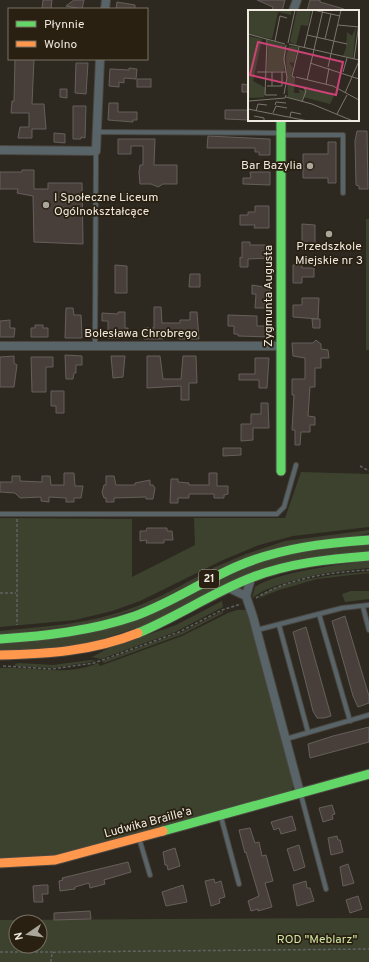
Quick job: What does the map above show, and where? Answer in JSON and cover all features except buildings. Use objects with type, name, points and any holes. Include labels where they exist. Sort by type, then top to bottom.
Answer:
[{"type":"main road","name":"Zygmunta Augusta","points":[[281,121],[281,471]]},
{"type":"main road","name":"21","points":[[0,639],[93,628],[119,621],[153,608],[222,573],[266,555],[303,546],[369,540]]},
{"type":"main road","name":"21","points":[[0,655],[68,652],[118,640],[170,618],[251,578],[270,571],[311,561],[369,556]]},
{"type":"main road","name":"Ludwika Braille'a","points":[[0,863],[55,860],[369,774]]},
{"type":"street","points":[[293,10],[297,0]]},
{"type":"street","points":[[0,150],[96,151],[100,60]]},
{"type":"street","name":"Bolesława Chrobrego","points":[[0,346],[281,346]]},
{"type":"street","points":[[251,578],[249,598],[300,793]]},
{"type":"street","points":[[229,588],[249,598]]},
{"type":"lane","points":[[96,132],[343,135],[343,193]]},
{"type":"lane","points":[[96,151],[96,346]]},
{"type":"lane","points":[[0,514],[277,514],[284,507],[296,465]]},
{"type":"lane","points":[[257,630],[342,608],[362,607],[369,605]]},
{"type":"lane","points":[[362,607],[369,630]]},
{"type":"lane","points":[[320,614],[350,721]]},
{"type":"lane","points":[[279,625],[308,732]]},
{"type":"lane","points":[[286,739],[369,715]]},
{"type":"lane","points":[[300,793],[326,889]]},
{"type":"lane","points":[[221,815],[239,884]]},
{"type":"lane","points":[[139,838],[150,875]]},
{"type":"path","points":[[360,466],[369,471]]},
{"type":"path","points":[[17,518],[17,625]]},
{"type":"path","points":[[249,598],[308,578],[328,574],[369,570]]},
{"type":"path","points":[[0,593],[17,593]]},
{"type":"path","points":[[0,952],[369,949]]},
{"type":"path","points":[[51,962],[51,956],[54,952]]},
{"type":"green space","points":[[366,219],[369,219],[369,350],[366,350]]},
{"type":"green space","points":[[301,472],[369,474],[369,527],[293,536],[259,545],[223,560],[140,601],[112,611],[75,620],[0,627],[0,518],[132,519],[132,577],[195,545],[194,518],[285,518]]},
{"type":"green space","points":[[369,530],[369,533],[213,573],[211,571],[213,568],[246,554],[285,541]]},
{"type":"green space","points":[[369,545],[369,552],[220,587],[217,581],[247,567],[291,553]]},
{"type":"green space","points":[[369,561],[369,568],[305,577],[280,584],[252,598],[255,587],[278,577],[343,564]]},
{"type":"green space","points":[[206,572],[208,575],[150,605],[93,623],[0,635],[0,631],[72,623],[114,614],[150,601]]},
{"type":"green space","points":[[369,572],[317,579],[279,590],[259,598],[267,592],[280,586],[295,582],[328,576]]},
{"type":"green space","points":[[212,583],[216,589],[148,624],[85,645],[0,651],[0,644],[63,637]]},
{"type":"green space","points":[[351,591],[369,591],[369,599],[345,602],[342,594]]},
{"type":"green space","points":[[222,601],[223,607],[175,632],[101,659],[92,657],[109,648],[176,625]]},
{"type":"green space","points":[[237,610],[248,610],[294,784],[291,792],[64,855],[0,860],[0,668],[62,670],[86,667],[98,663],[100,666],[182,636]]},
{"type":"green space","points":[[223,611],[223,613],[183,634],[104,663],[102,661],[182,632]]},
{"type":"green space","points":[[91,660],[97,661],[53,668],[15,666],[15,664],[19,663],[53,665]]},
{"type":"green space","name":"ROD \"Meblarz\"","points":[[369,918],[369,962],[0,962],[0,920],[8,920],[8,954],[48,954],[48,920]]},
{"type":"traffic: fast","points":[[281,121],[281,471]]},
{"type":"traffic: fast","points":[[0,639],[68,632],[102,626],[148,611],[225,572],[254,560],[303,547],[369,540]]},
{"type":"traffic: fast","points":[[138,633],[167,620],[238,583],[267,572],[310,562],[369,556]]},
{"type":"traffic: fast","points":[[163,831],[369,774]]},
{"type":"traffic: slow","points":[[0,655],[35,654],[87,648],[138,633]]},
{"type":"traffic: slow","points":[[0,863],[55,860],[163,831]]},
{"type":"place","name":"Bar Bazylia","points":[[310,166]]},
{"type":"place","name":"I Społeczne Liceum Ogólnokształcące","points":[[46,205]]},
{"type":"place","name":"Przedszkole Miejskie nr 3","points":[[329,234]]}]
